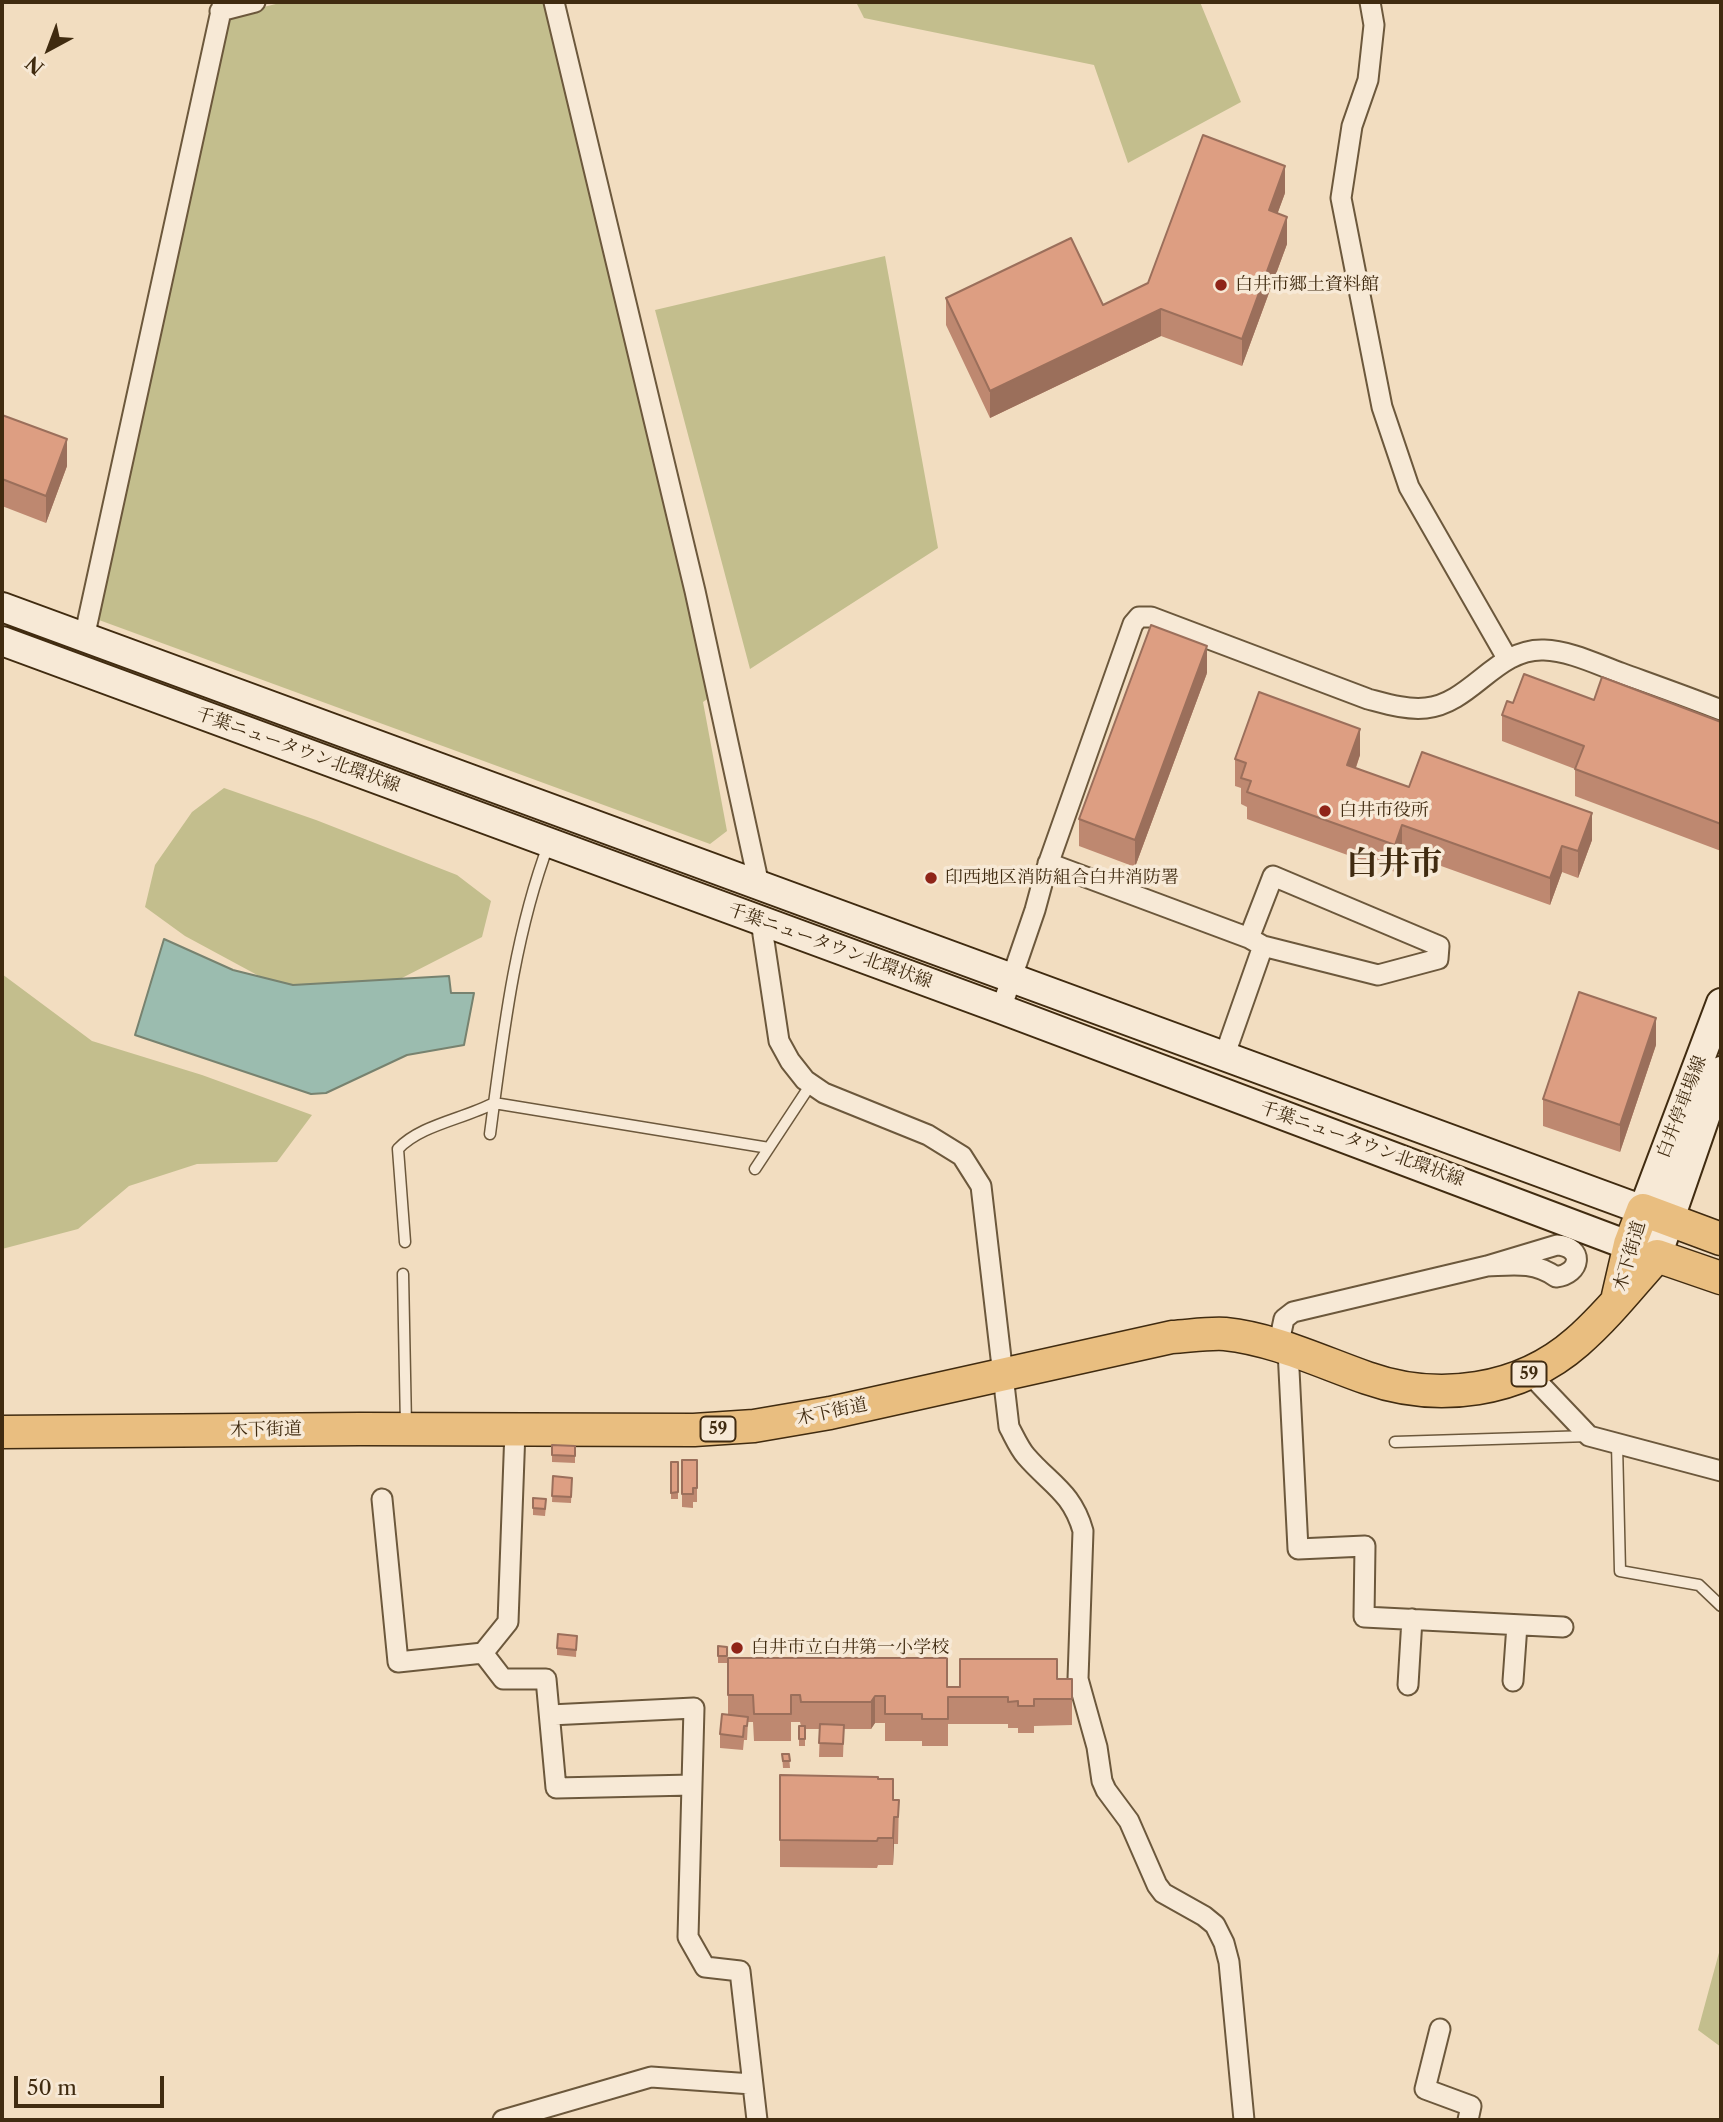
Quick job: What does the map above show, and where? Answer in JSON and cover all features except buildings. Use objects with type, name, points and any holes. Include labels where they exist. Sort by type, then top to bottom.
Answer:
[{"type":"main road","name":"千葉ニュータウン北環状線","points":[[2,607],[1656,1215]]},
{"type":"main road","name":"千葉ニュータウン北環状線","points":[[2,641],[1001,1009],[1644,1250]]},
{"type":"main road","name":"白井停車場線","points":[[1656,1215],[1721,1003]]},
{"type":"main road","name":"白井停車場線","points":[[1656,1215],[1721,1071]]},
{"type":"main road","name":"木下街道","points":[[2,1432],[694,1430],[754,1426],[830,1413],[1172,1338],[1222,1334],[1260,1339],[1372,1380],[1415,1390],[1475,1389],[1530,1374],[1577,1342],[1617,1301],[1644,1250],[1656,1215],[1721,1239]]},
{"type":"main road","name":"木下街道","points":[[1644,1250],[1721,1278]]},
{"type":"street","points":[[84,638],[222,6],[255,2]]},
{"type":"street","points":[[554,2],[695,592],[759,886]]},
{"type":"street","points":[[1370,2],[1374,24],[1368,80],[1352,126],[1341,198],[1381,407],[1409,487],[1507,658]]},
{"type":"street","points":[[1001,1009],[1048,863],[1133,624],[1139,617],[1151,617],[1368,699],[1400,707],[1426,708],[1444,704],[1507,658],[1542,650],[1580,657],[1721,710]]},
{"type":"street","points":[[1048,863],[1256,942],[1378,975],[1438,959],[1439,946],[1273,876],[1256,942],[1224,1057]]},
{"type":"street","points":[[761,920],[779,1041],[790,1061],[811,1084],[824,1093],[928,1135],[962,1156],[981,1186],[1009,1427],[1026,1455],[1077,1511],[1083,1531],[1078,1679],[1097,1747],[1102,1782],[1129,1821],[1163,1893],[1209,1921],[1215,1926],[1224,1943],[1244,2120]]},
{"type":"street","points":[[1487,1266],[1293,1312],[1284,1319],[1298,1549],[1365,1546],[1364,1617],[1563,1627]]},
{"type":"street","points":[[1530,1374],[1590,1436],[1721,1471]]},
{"type":"street","points":[[382,1499],[398,1662],[483,1653],[508,1622],[515,1430]]},
{"type":"street","points":[[1408,1685],[1412,1619]]},
{"type":"street","points":[[1513,1681],[1517,1625]]},
{"type":"street","points":[[483,1653],[503,1679],[547,1679],[556,1788],[692,1785]]},
{"type":"street","points":[[550,1715],[694,1708],[688,1937],[705,1967],[740,1971],[757,2120]]},
{"type":"street","points":[[1440,2029],[1425,2089],[1471,2106],[1468,2120]]},
{"type":"street","points":[[503,2120],[651,2077],[752,2084]]},
{"type":"lane","points":[[490,1135],[514,974],[533,887],[549,843]]},
{"type":"lane","points":[[755,1169],[811,1084]]},
{"type":"lane","points":[[405,1242],[398,1149],[418,1133],[477,1112],[494,1103],[769,1148]]},
{"type":"lane","points":[[403,1274],[406,1430]]},
{"type":"lane","points":[[1395,1442],[1590,1436]]},
{"type":"lane","points":[[1617,1444],[1620,1571],[1699,1585],[1721,1606]]},
{"type":"shaded area","points":[[284,2],[545,2],[709,698],[703,702],[727,831],[710,844],[99,620],[227,16]]},
{"type":"shaded area","points":[[856,2],[1200,2],[1241,102],[1128,163],[1094,65],[864,18]]},
{"type":"shaded area","points":[[885,256],[938,548],[750,669],[655,310]]},
{"type":"shaded area","points":[[224,788],[316,820],[457,875],[491,901],[482,937],[400,979],[309,1003],[185,936],[145,907],[155,865],[192,812]]},
{"type":"shaded area","points":[[164,939],[233,970],[293,985],[449,976],[451,993],[474,993],[464,1045],[407,1055],[326,1093],[311,1094],[135,1035]]},
{"type":"shaded area","points":[[2,974],[92,1041],[202,1075],[312,1115],[277,1162],[197,1164],[129,1186],[78,1229],[2,1249]]},
{"type":"shaded area","points":[[1721,1949],[1721,2047],[1698,2030]]},
{"type":"place","name":"白井市郷土資料館","points":[[1221,285]]},
{"type":"place","name":"白井市役所","points":[[1325,811]]},
{"type":"place","name":"印西地区消防組合白井消防署","points":[[931,878]]},
{"type":"place","name":"白井市立白井第一小学校","points":[[737,1648]]},
{"type":"district","name":"白井市","points":[[1394,865]]}]
